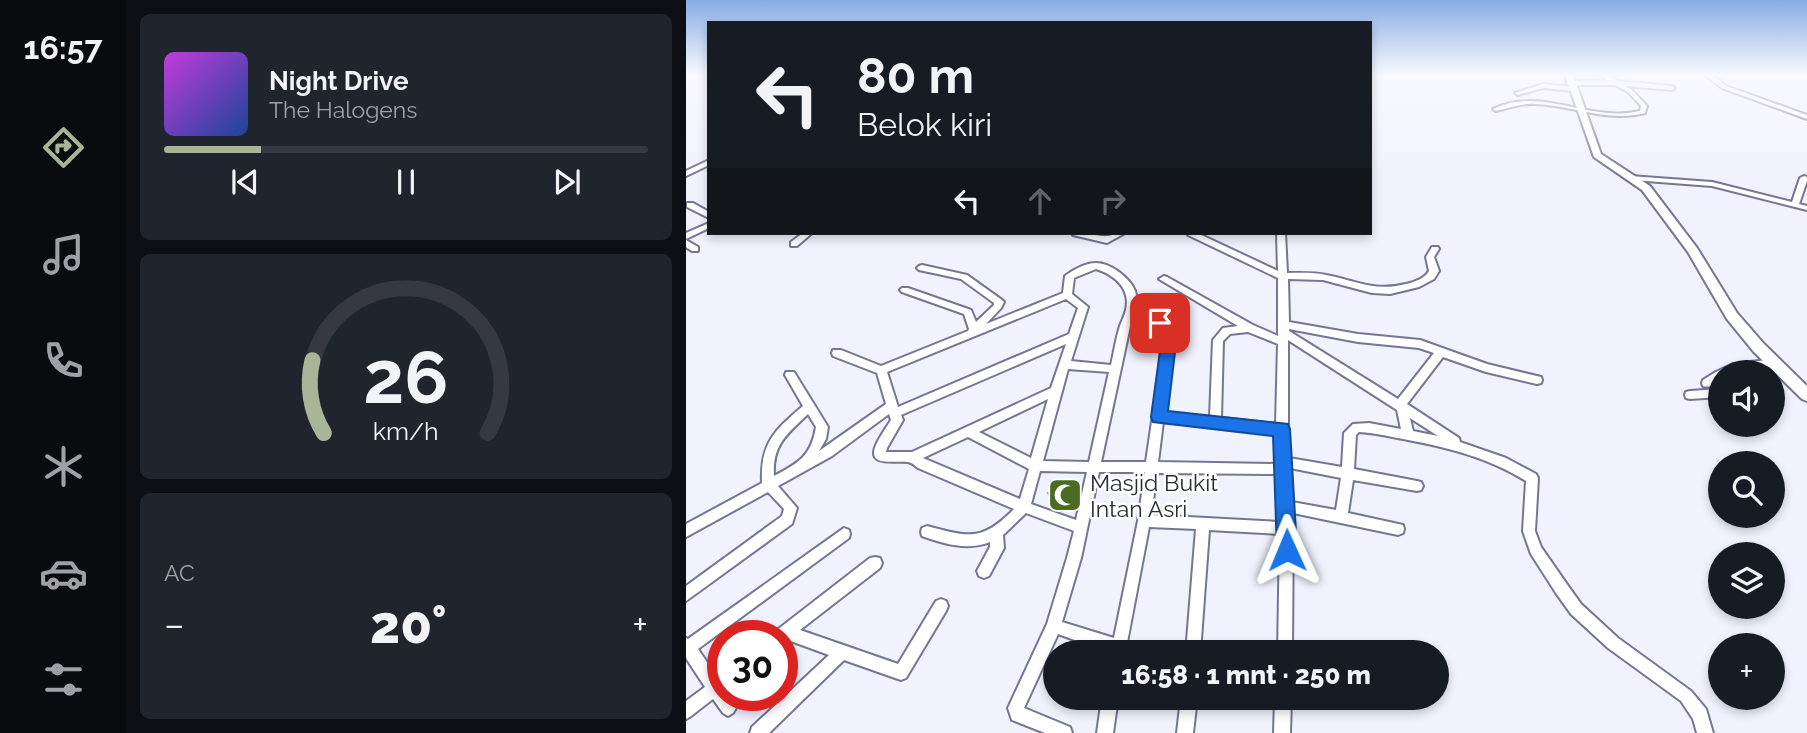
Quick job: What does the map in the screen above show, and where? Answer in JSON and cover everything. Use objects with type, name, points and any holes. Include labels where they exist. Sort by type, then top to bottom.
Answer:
[{"type":"street","points":[[1577,109],[1641,113],[1644,109]]},
{"type":"street","points":[[1785,109],[1807,117]]},
{"type":"street","points":[[1581,110],[1593,148],[1600,160],[1646,188],[1693,251],[1732,316],[1770,360]]},
{"type":"street","points":[[690,172],[707,163]]},
{"type":"street","points":[[690,172],[706,174]]},
{"type":"street","points":[[1633,178],[1712,184],[1807,208]]},
{"type":"street","points":[[1795,204],[1804,178]]},
{"type":"street","points":[[690,205],[707,215]]},
{"type":"street","points":[[686,236],[707,226]]},
{"type":"street","points":[[794,244],[805,235]]},
{"type":"street","points":[[1085,235],[1107,240],[1117,235]]},
{"type":"street","points":[[1195,235],[1281,276],[1323,277],[1372,290],[1390,291],[1416,285],[1431,277],[1434,271],[1430,257],[1435,249]]},
{"type":"street","points":[[1281,235],[1282,429],[1287,528],[1285,640]]},
{"type":"street","points":[[686,243],[695,249]]},
{"type":"street","points":[[1064,733],[1016,711],[1054,626],[1074,558],[1132,298],[1128,287],[1116,275],[1100,267],[1092,267],[1070,276],[1067,295]]},
{"type":"street","points":[[922,268],[964,277],[999,302],[972,332]]},
{"type":"street","points":[[1164,279],[1249,328]]},
{"type":"street","points":[[905,290],[968,312],[972,332]]},
{"type":"street","points":[[837,353],[881,370],[1067,295]]},
{"type":"street","points":[[927,532],[967,541],[997,536],[1024,507],[1083,306],[1067,295]]},
{"type":"street","points":[[1120,640],[1144,521],[1169,335],[1160,323],[1131,310]]},
{"type":"street","points":[[1215,423],[1218,340],[1227,331],[1249,328],[1409,342],[1486,368],[1537,380]]},
{"type":"street","points":[[1283,332],[1466,448]]},
{"type":"street","points":[[686,531],[806,464],[894,409],[1075,336]]},
{"type":"street","points":[[1408,435],[1402,400],[1442,351]]},
{"type":"street","points":[[1065,365],[1116,369]]},
{"type":"street","points":[[881,370],[897,425],[881,447],[880,454],[884,457],[913,457],[1056,391]]},
{"type":"street","points":[[1785,374],[1806,391]]},
{"type":"street","points":[[790,375],[819,421],[822,433],[806,464]]},
{"type":"street","points":[[1690,395],[1708,394]]},
{"type":"street","points":[[686,594],[785,523],[791,508],[768,483],[767,459],[770,448],[810,406]]},
{"type":"street","points":[[1159,417],[1282,429]]},
{"type":"street","points":[[1341,517],[1348,474],[1350,433],[1354,428],[1366,427],[1466,448],[1494,457],[1532,478],[1529,531],[1536,550],[1561,588],[1576,609],[1613,643],[1686,696],[1700,715],[1705,733]]},
{"type":"street","points":[[969,432],[1035,466],[1284,466],[1418,486]]},
{"type":"street","points":[[913,457],[922,464],[1079,527]]},
{"type":"street","points":[[1286,506],[1398,528]]},
{"type":"street","points":[[1144,521],[1287,528]]},
{"type":"street","points":[[1194,640],[1203,525]]},
{"type":"street","points":[[707,671],[687,647],[844,534]]},
{"type":"street","points":[[984,571],[997,548],[997,536]]},
{"type":"street","points":[[798,623],[875,562]]},
{"type":"street","points":[[798,639],[901,673],[941,606]]},
{"type":"street","points":[[1054,626],[1091,640]]},
{"type":"street","points":[[758,733],[841,653]]},
{"type":"street","points":[[686,711],[707,694]]},
{"type":"street","points":[[1105,733],[1108,710]]},
{"type":"street","points":[[1185,733],[1188,710]]},
{"type":"street","points":[[1279,732],[1282,710]]},
{"type":"building","name":"Masjid Bukit Intan Asri","points":[[1069,480],[1080,493],[1077,504],[1061,511],[1048,493]]},
{"type":"place","name":"Masjid Bukit Intan Asri","points":[[1065,495]]},
{"type":"route","points":[[1160,323],[1169,335],[1159,417],[1282,429],[1287,550]]}]
